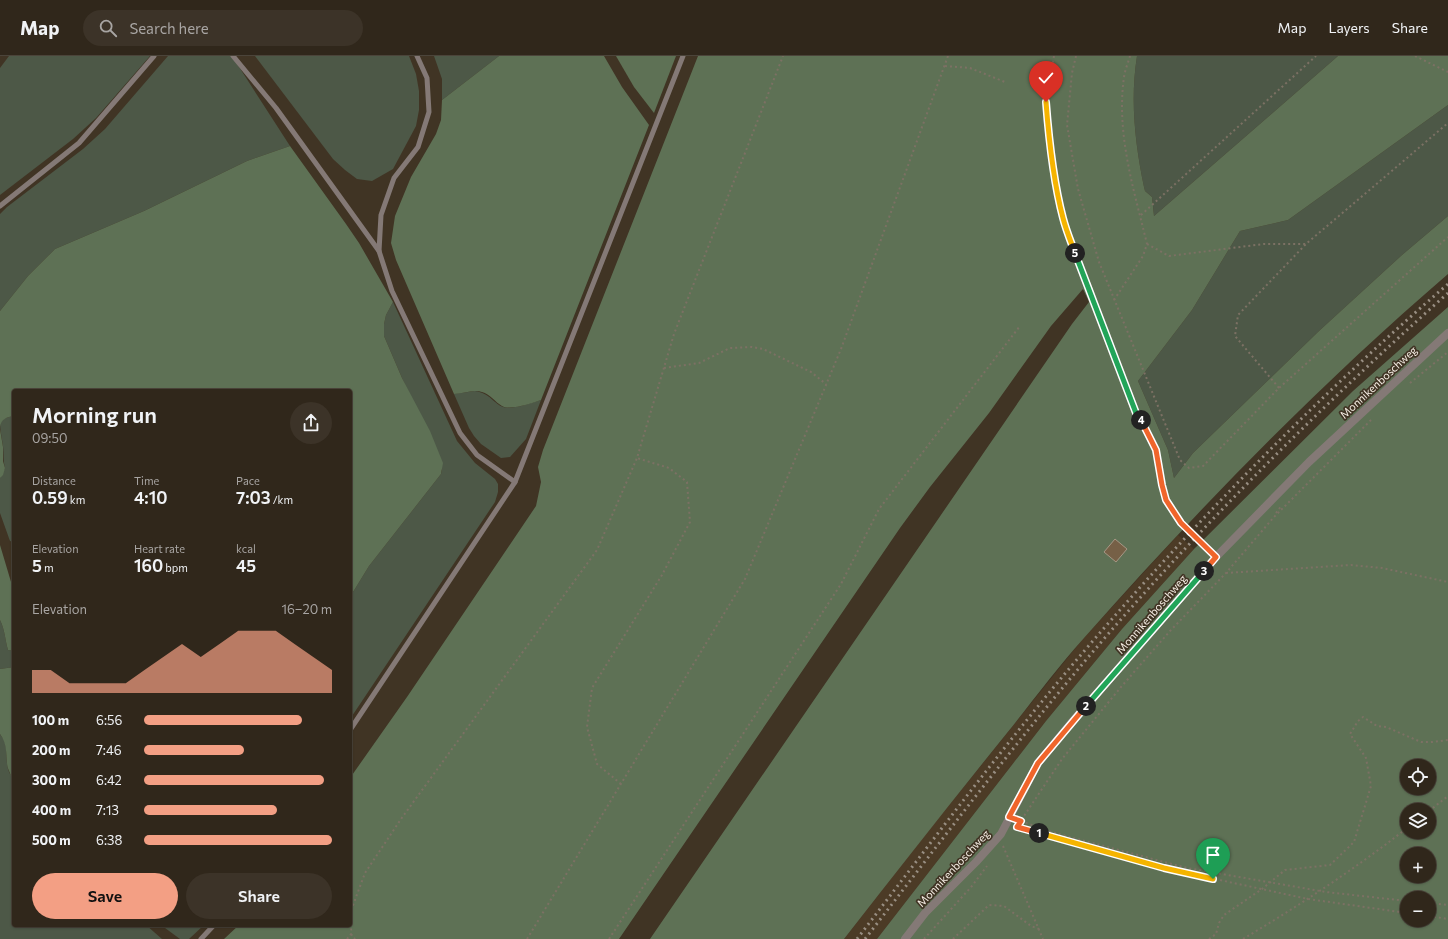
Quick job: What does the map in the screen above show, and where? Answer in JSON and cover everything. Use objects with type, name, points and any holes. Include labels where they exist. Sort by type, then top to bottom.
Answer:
[{"type":"street","name":"Monnikenboschweg","points":[[905,939],[925,914],[976,862],[1000,834],[1038,763],[1216,557],[1309,462],[1448,333]]},
{"type":"lane","points":[[0,206],[79,143],[154,56]]},
{"type":"lane","points":[[233,56],[276,108],[379,251],[392,291],[460,434],[477,456],[516,482]]},
{"type":"lane","points":[[379,251],[380,215],[394,178],[418,147],[430,112],[427,78],[417,56]]},
{"type":"lane","points":[[352,727],[516,482],[683,56]]},
{"type":"lane","points":[[201,939],[212,927]]},
{"type":"path","points":[[352,908],[365,873],[400,819],[597,550],[638,458],[674,334],[783,56]]},
{"type":"path","points":[[527,939],[745,579],[841,350],[948,56]]},
{"type":"path","points":[[1054,56],[1046,102],[1048,138],[1053,173],[1063,220],[1136,413],[1146,428],[1156,450],[1166,500],[1181,523],[1216,557]]},
{"type":"path","points":[[1076,56],[1072,73],[1067,125],[1078,189],[1099,262],[1114,300],[1180,460],[1189,468],[1203,466],[1279,388],[1448,237]]},
{"type":"path","points":[[1114,300],[1143,256],[1147,244],[1127,163],[1122,116],[1124,76],[1130,56]]},
{"type":"path","points":[[1140,216],[1316,56]]},
{"type":"path","points":[[1415,56],[1448,72]]},
{"type":"path","points":[[944,66],[970,68],[1004,82]]},
{"type":"path","points":[[1279,388],[1235,336],[1238,315],[1306,244],[1448,123]]},
{"type":"path","points":[[1147,244],[1170,256],[1264,244],[1306,244]]},
{"type":"path","points":[[609,939],[841,584],[879,509],[1020,326]]},
{"type":"path","points":[[664,368],[699,363],[730,348],[752,347],[763,349],[811,372],[826,384]]},
{"type":"path","points":[[1406,387],[1448,352]]},
{"type":"path","points":[[1012,834],[1062,759],[1121,687],[1170,631],[1226,573],[1274,517],[1373,418]]},
{"type":"path","points":[[621,784],[597,764],[587,727],[592,688],[662,575],[690,522],[687,482],[669,468],[638,458]]},
{"type":"path","points":[[1226,573],[1351,565],[1382,568],[1448,582]]},
{"type":"path","points":[[1209,939],[1216,934],[1219,922],[1224,915],[1262,889],[1285,870],[1330,865],[1354,842],[1371,786],[1366,758],[1350,734],[1358,722],[1363,718],[1377,726],[1386,727],[1421,742],[1448,740]]},
{"type":"path","points":[[1436,805],[1448,796]]},
{"type":"path","points":[[1009,817],[1051,832],[1187,868],[1320,891],[1400,900]]},
{"type":"path","points":[[1017,827],[1164,868],[1308,899],[1400,912]]},
{"type":"path","points":[[1243,939],[1320,891],[1400,833]]},
{"type":"path","points":[[998,852],[1003,846],[1043,939]]},
{"type":"path","points":[[924,939],[972,886],[990,863]]},
{"type":"path","points":[[1436,904],[1448,905]]},
{"type":"path","points":[[953,939],[989,905],[1004,906],[1030,926],[1039,929]]},
{"type":"path","points":[[1436,917],[1448,919]]},
{"type":"path","points":[[347,939],[351,934],[351,927]]},
{"type":"path","points":[[351,934],[355,939]]},
{"type":"shaded area","points":[[1178,535],[1194,549],[1122,629],[1046,721],[877,939],[844,939],[921,840],[1082,640]]},
{"type":"green space","points":[[9,56],[150,56],[96,118],[73,139],[0,195],[0,68]]},
{"type":"green space","points":[[168,56],[232,56],[290,146],[247,161],[144,211],[55,249],[28,276],[0,311],[0,214],[83,149],[105,129]]},
{"type":"green space","points":[[255,56],[409,56],[416,74],[419,91],[419,110],[416,126],[393,169],[372,181],[357,179],[345,170],[333,159]]},
{"type":"green space","points":[[434,56],[499,56],[442,100],[442,79]]},
{"type":"green space","points":[[499,56],[604,56],[622,87],[649,125],[541,400],[510,408],[502,406],[488,394],[479,391],[454,394],[396,260],[391,243],[395,216],[411,177],[436,134],[441,120],[442,100]]},
{"type":"green space","points":[[616,56],[676,56],[654,113],[634,87]]},
{"type":"green space","points":[[698,56],[1137,56],[1134,89],[1134,122],[1144,187],[1145,191],[1152,197],[1154,216],[1338,56],[1448,56],[1448,105],[1288,220],[1240,231],[1192,310],[1138,381],[1168,450],[1174,478],[1193,453],[1319,331],[1402,255],[1448,216],[1448,274],[1352,360],[1305,405],[1215,496],[1127,590],[1054,673],[844,939],[650,939],[1072,324],[1089,302],[1083,289],[1051,326],[989,413],[930,487],[900,528],[619,939],[224,939],[237,927],[352,927],[352,775],[407,697],[536,506],[541,482],[538,467],[543,450]]},
{"type":"green space","points":[[1137,56],[1338,56],[1154,216],[1152,197],[1145,191],[1144,187],[1134,122],[1134,89]]},
{"type":"green space","points":[[1448,105],[1448,216],[1402,255],[1319,331],[1193,453],[1174,478],[1168,450],[1138,381],[1192,310],[1240,231],[1288,220]]},
{"type":"green space","points":[[290,146],[359,243],[393,302],[386,315],[384,336],[402,378],[430,431],[443,463],[441,474],[369,566],[352,594],[352,389],[12,389],[12,416],[5,419],[0,427],[0,311],[28,276],[55,249],[144,211],[247,161]]},
{"type":"green space","points":[[393,302],[457,441],[475,463],[495,479],[498,484],[498,492],[495,502],[352,716],[352,594],[369,566],[441,474],[442,470],[384,336],[386,315]]},
{"type":"green space","points":[[1448,307],[1448,939],[877,939],[1046,721],[1122,629],[1194,549],[1353,391]]},
{"type":"green space","points":[[475,391],[488,396],[500,406],[507,408],[522,406],[541,400],[526,439],[510,457],[501,458],[481,444],[469,428],[454,394]]},
{"type":"green space","points":[[12,416],[12,542],[10,541],[0,513],[0,478],[5,468],[0,423],[8,417]]},
{"type":"green space","points":[[0,429],[5,468],[3,475],[0,478]]},
{"type":"green space","points":[[0,545],[12,585],[12,651],[8,650],[0,620]]},
{"type":"green space","points":[[0,620],[8,650],[12,651],[12,667],[0,669]]},
{"type":"green space","points":[[12,667],[12,777],[7,765],[5,744],[0,734],[0,669]]},
{"type":"green space","points":[[0,734],[5,744],[8,771],[12,776],[12,927],[148,927],[162,939],[0,939]]},
{"type":"green space","points":[[164,927],[202,927],[189,939],[180,939]]},
{"type":"building","points":[[1115,539],[1127,549],[1116,562],[1104,552]]},
{"type":"railway","points":[[857,939],[1014,736],[1068,670],[1157,568],[1298,422],[1347,375],[1448,284]]},
{"type":"railway","points":[[865,939],[1029,729],[1127,612],[1215,517],[1306,425],[1448,293]]},
{"type":"route","points":[[1046,102],[1048,138],[1053,173],[1063,220],[1136,413],[1146,428],[1156,450],[1166,500],[1181,523],[1216,557],[1038,763],[1009,817],[1021,821],[1017,827],[1164,868],[1213,879]]}]
